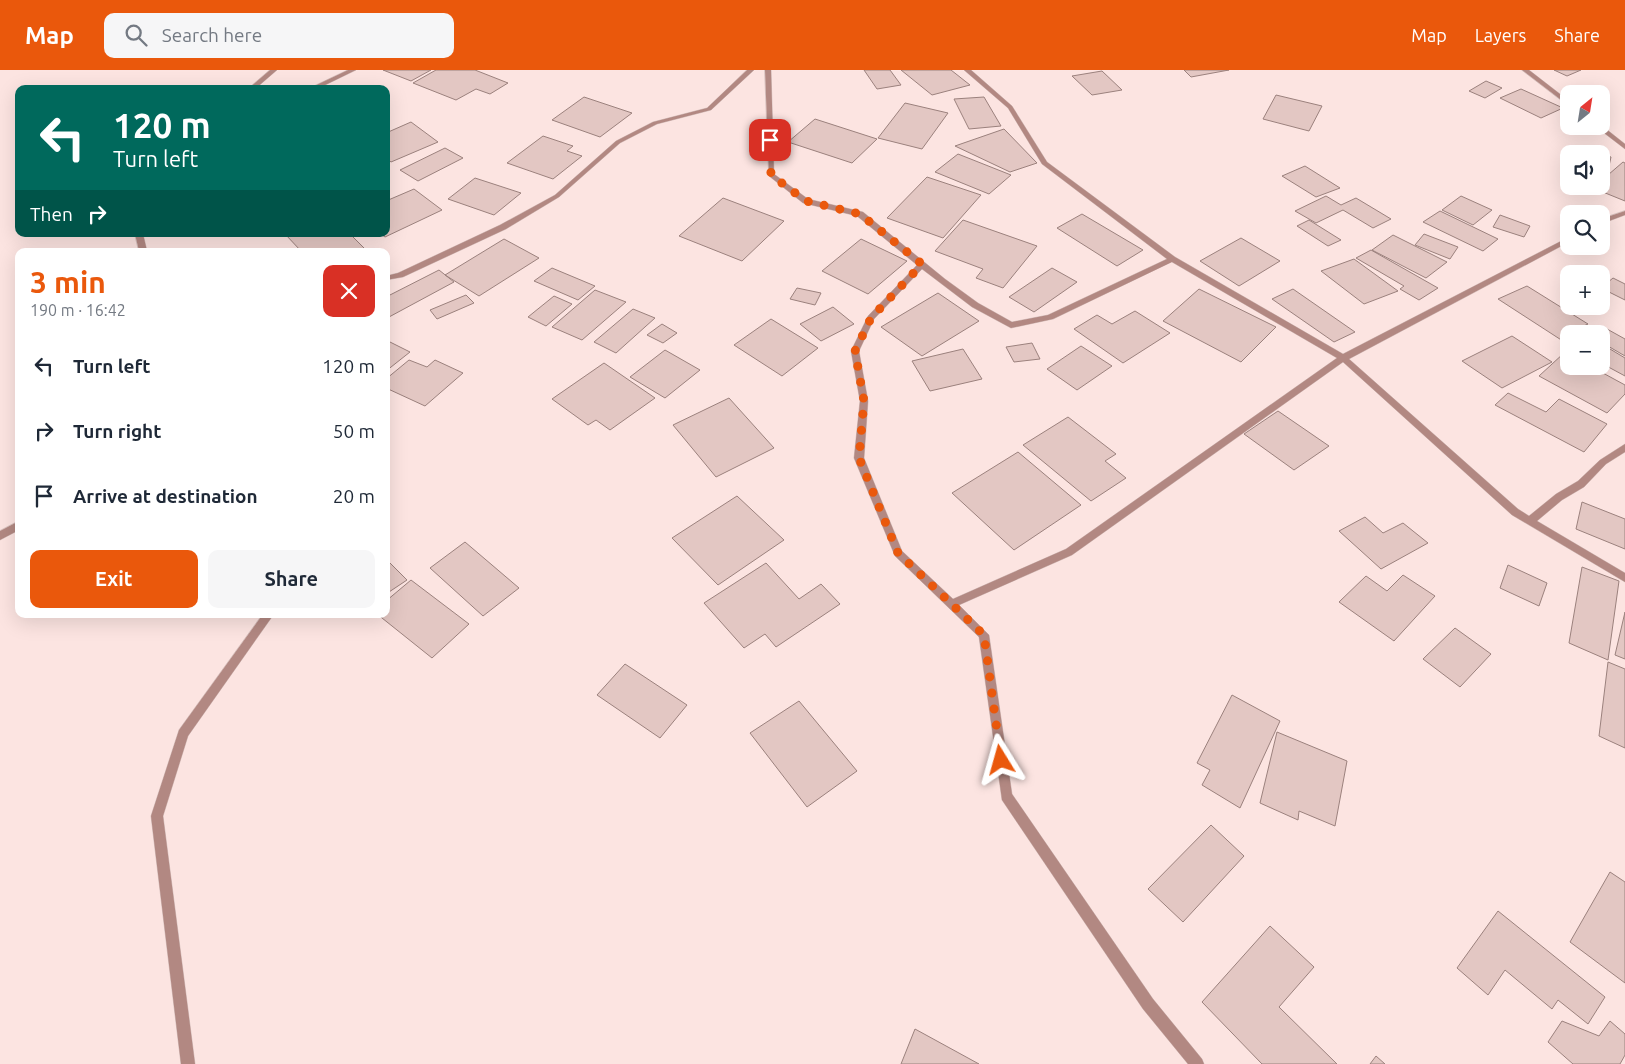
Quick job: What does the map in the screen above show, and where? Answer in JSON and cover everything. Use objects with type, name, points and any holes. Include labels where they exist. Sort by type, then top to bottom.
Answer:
[{"type":"street","points":[[256,85],[274,70]]},
{"type":"street","points":[[320,85],[353,70]]},
{"type":"street","points":[[390,277],[400,275],[503,227],[542,205],[557,196],[618,142],[655,124],[709,109],[751,70]]},
{"type":"street","points":[[768,70],[771,175],[806,201],[860,214],[975,305],[1011,325],[1050,317],[1172,259]]},
{"type":"street","points":[[967,70],[1010,107],[1044,163],[1172,259],[1343,358],[1515,512],[1625,578]]},
{"type":"street","points":[[1525,70],[1560,97]]},
{"type":"street","points":[[1610,135],[1625,147]]},
{"type":"street","points":[[1610,218],[1625,213]]},
{"type":"street","points":[[951,604],[1068,552],[1343,358],[1560,245]]},
{"type":"street","points":[[922,264],[871,318],[855,351],[864,401],[859,458],[898,553],[984,635],[1006,796],[1148,1004],[1197,1064]]},
{"type":"street","points":[[1530,521],[1559,497],[1581,484],[1603,462],[1625,447]]},
{"type":"street","points":[[0,536],[15,527]]},
{"type":"street","points":[[188,1064],[157,816],[183,734],[266,618]]},
{"type":"building","points":[[383,70],[431,70],[411,81]]},
{"type":"building","points":[[436,70],[475,70],[508,83],[490,94],[476,89],[456,100],[413,83]]},
{"type":"building","points":[[864,70],[890,70],[901,85],[877,89]]},
{"type":"building","points":[[901,70],[951,70],[970,85],[932,95]]},
{"type":"building","points":[[1184,70],[1229,70],[1191,77]]},
{"type":"building","points":[[1554,70],[1581,70],[1567,76]]},
{"type":"building","points":[[1102,71],[1122,90],[1092,95],[1072,76]]},
{"type":"building","points":[[1486,81],[1502,88],[1485,98],[1469,91]]},
{"type":"building","points":[[1521,89],[1560,107],[1560,109],[1541,118],[1500,98]]},
{"type":"building","points":[[1276,95],[1322,106],[1309,131],[1263,119]]},
{"type":"building","points":[[584,97],[632,113],[600,137],[552,120]]},
{"type":"building","points":[[984,97],[1001,126],[969,129],[954,99]]},
{"type":"building","points":[[905,103],[948,113],[922,149],[878,138]]},
{"type":"building","points":[[815,119],[877,139],[852,163],[788,142]]},
{"type":"building","points":[[411,122],[438,142],[391,162],[390,131]]},
{"type":"building","points":[[1004,129],[1037,163],[1010,172],[955,146]]},
{"type":"building","points":[[543,136],[573,146],[567,151],[582,156],[553,179],[507,163]]},
{"type":"building","points":[[445,148],[463,158],[418,181],[400,170]]},
{"type":"building","points":[[958,154],[1011,175],[989,194],[935,172]]},
{"type":"building","points":[[1623,162],[1625,163],[1625,201],[1610,195],[1610,173]]},
{"type":"building","points":[[1305,166],[1340,188],[1316,197],[1282,176]]},
{"type":"building","points":[[927,177],[981,195],[943,238],[887,218]]},
{"type":"building","points":[[475,178],[521,193],[494,215],[448,199]]},
{"type":"building","points":[[414,189],[442,210],[390,235],[390,199]]},
{"type":"building","points":[[1326,196],[1341,205],[1356,198],[1391,219],[1373,228],[1343,210],[1316,223],[1295,211]]},
{"type":"building","points":[[1461,196],[1492,210],[1473,225],[1442,210]]},
{"type":"building","points":[[723,198],[784,221],[742,261],[679,236]]},
{"type":"building","points":[[1440,211],[1498,239],[1483,251],[1423,222]]},
{"type":"building","points":[[1082,214],[1143,250],[1117,266],[1057,228]]},
{"type":"building","points":[[1500,215],[1530,226],[1524,237],[1493,227]]},
{"type":"building","points":[[963,220],[1037,246],[1003,288],[976,278],[983,269],[935,251]]},
{"type":"building","points":[[1309,220],[1341,240],[1328,246],[1297,226]]},
{"type":"building","points":[[1424,234],[1458,247],[1450,259],[1415,245]]},
{"type":"building","points":[[1393,235],[1447,262],[1426,278],[1372,250]]},
{"type":"building","points":[[288,237],[353,237],[364,248],[298,248]]},
{"type":"building","points":[[1241,238],[1280,261],[1239,286],[1200,261]]},
{"type":"building","points":[[504,239],[539,258],[479,296],[445,275]]},
{"type":"building","points":[[861,239],[907,261],[868,294],[822,271]]},
{"type":"building","points":[[1371,250],[1438,288],[1419,300],[1400,289],[1404,286],[1356,258]]},
{"type":"building","points":[[1354,259],[1398,291],[1364,304],[1321,271]]},
{"type":"building","points":[[552,268],[595,286],[578,300],[534,281]]},
{"type":"building","points":[[1052,268],[1077,282],[1034,312],[1009,297]]},
{"type":"building","points":[[439,270],[454,282],[390,316],[390,295]]},
{"type":"building","points":[[1613,278],[1625,284],[1625,300],[1610,292],[1610,280]]},
{"type":"building","points":[[1527,286],[1560,307],[1560,315],[1574,315],[1588,324],[1560,325],[1560,339],[1498,299]]},
{"type":"building","points":[[797,288],[821,293],[815,305],[790,299]]},
{"type":"building","points":[[1199,289],[1276,327],[1241,362],[1163,321]]},
{"type":"building","points":[[1293,289],[1355,332],[1334,342],[1272,299]]},
{"type":"building","points":[[595,290],[626,302],[582,340],[552,327]]},
{"type":"building","points":[[938,293],[979,321],[922,356],[881,327]]},
{"type":"building","points":[[466,295],[474,303],[437,319],[430,310]]},
{"type":"building","points":[[554,296],[572,304],[546,326],[528,317]]},
{"type":"building","points":[[833,307],[854,324],[821,341],[800,324]]},
{"type":"building","points":[[633,309],[655,318],[616,353],[594,342]]},
{"type":"building","points":[[1135,311],[1170,333],[1123,363],[1074,329],[1097,315],[1112,324]]},
{"type":"building","points":[[771,319],[818,348],[782,376],[734,345]]},
{"type":"building","points":[[662,324],[677,333],[663,343],[647,335]]},
{"type":"building","points":[[1610,331],[1625,339],[1625,356],[1610,347]]},
{"type":"building","points":[[1512,336],[1552,362],[1502,388],[1462,361]]},
{"type":"building","points":[[390,342],[410,352],[390,368]]},
{"type":"building","points":[[1032,343],[1040,359],[1014,362],[1006,347]]},
{"type":"building","points":[[1081,346],[1112,366],[1077,390],[1047,369]]},
{"type":"building","points":[[963,349],[982,379],[930,391],[912,361]]},
{"type":"building","points":[[1610,349],[1625,358],[1625,376],[1610,368]]},
{"type":"building","points":[[665,350],[700,370],[665,398],[630,377]]},
{"type":"building","points":[[1560,357],[1560,375],[1607,375],[1625,385],[1625,394],[1607,413],[1539,376]]},
{"type":"building","points":[[409,360],[427,367],[435,360],[463,373],[425,406],[390,390],[390,376]]},
{"type":"building","points":[[604,363],[655,398],[610,430],[596,420],[588,425],[552,399]]},
{"type":"building","points":[[1508,393],[1546,412],[1559,399],[1607,424],[1584,452],[1495,405]]},
{"type":"building","points":[[729,398],[774,448],[716,477],[673,425]]},
{"type":"building","points":[[1278,411],[1329,446],[1294,470],[1244,434]]},
{"type":"building","points":[[1068,417],[1116,454],[1105,461],[1126,478],[1091,501],[1023,445]]},
{"type":"building","points":[[1018,452],[1081,505],[1014,550],[952,493]]},
{"type":"building","points":[[737,496],[784,540],[718,585],[672,538]]},
{"type":"building","points":[[1582,502],[1625,519],[1625,549],[1576,529]]},
{"type":"building","points":[[1365,517],[1383,533],[1403,523],[1428,543],[1381,569],[1339,531]]},
{"type":"building","points":[[465,542],[519,588],[483,616],[430,568]]},
{"type":"building","points":[[390,563],[407,580],[390,591]]},
{"type":"building","points":[[766,563],[799,599],[821,584],[840,604],[776,647],[765,634],[744,648],[704,603]]},
{"type":"building","points":[[1508,565],[1547,583],[1539,606],[1500,588]]},
{"type":"building","points":[[1582,567],[1619,581],[1608,660],[1569,643]]},
{"type":"building","points":[[1403,575],[1435,596],[1394,641],[1339,602],[1366,576],[1387,591]]},
{"type":"building","points":[[411,580],[469,624],[432,658],[382,618],[390,618],[390,598]]},
{"type":"building","points":[[1625,612],[1625,659],[1615,655]]},
{"type":"building","points":[[1455,628],[1491,654],[1460,687],[1423,659]]},
{"type":"building","points":[[1608,662],[1625,669],[1625,748],[1599,736]]},
{"type":"building","points":[[625,664],[687,705],[660,738],[597,695]]},
{"type":"building","points":[[1232,695],[1280,721],[1240,808],[1202,785],[1210,770],[1197,763]]},
{"type":"building","points":[[799,701],[857,771],[807,807],[750,733]]},
{"type":"building","points":[[1277,732],[1347,761],[1335,826],[1299,811],[1298,820],[1260,803]]},
{"type":"building","points":[[1211,825],[1244,856],[1183,922],[1148,889]]},
{"type":"building","points":[[1610,872],[1625,882],[1625,983],[1570,942]]},
{"type":"building","points":[[1498,911],[1605,997],[1588,1024],[1558,1000],[1552,1009],[1505,970],[1488,995],[1457,968]]},
{"type":"building","points":[[1270,926],[1314,967],[1279,1007],[1337,1064],[1262,1064],[1202,1002]]},
{"type":"building","points":[[1562,1021],[1599,1036],[1610,1021],[1625,1034],[1625,1055],[1620,1064],[1573,1064],[1548,1042]]},
{"type":"building","points":[[915,1029],[979,1064],[901,1064]]},
{"type":"building","points":[[1376,1056],[1385,1064],[1370,1064]]},
{"type":"route","points":[[770,140],[771,175],[806,201],[860,214],[922,264],[871,318],[855,351],[864,401],[859,458],[898,553],[984,635],[1001,760]]}]
